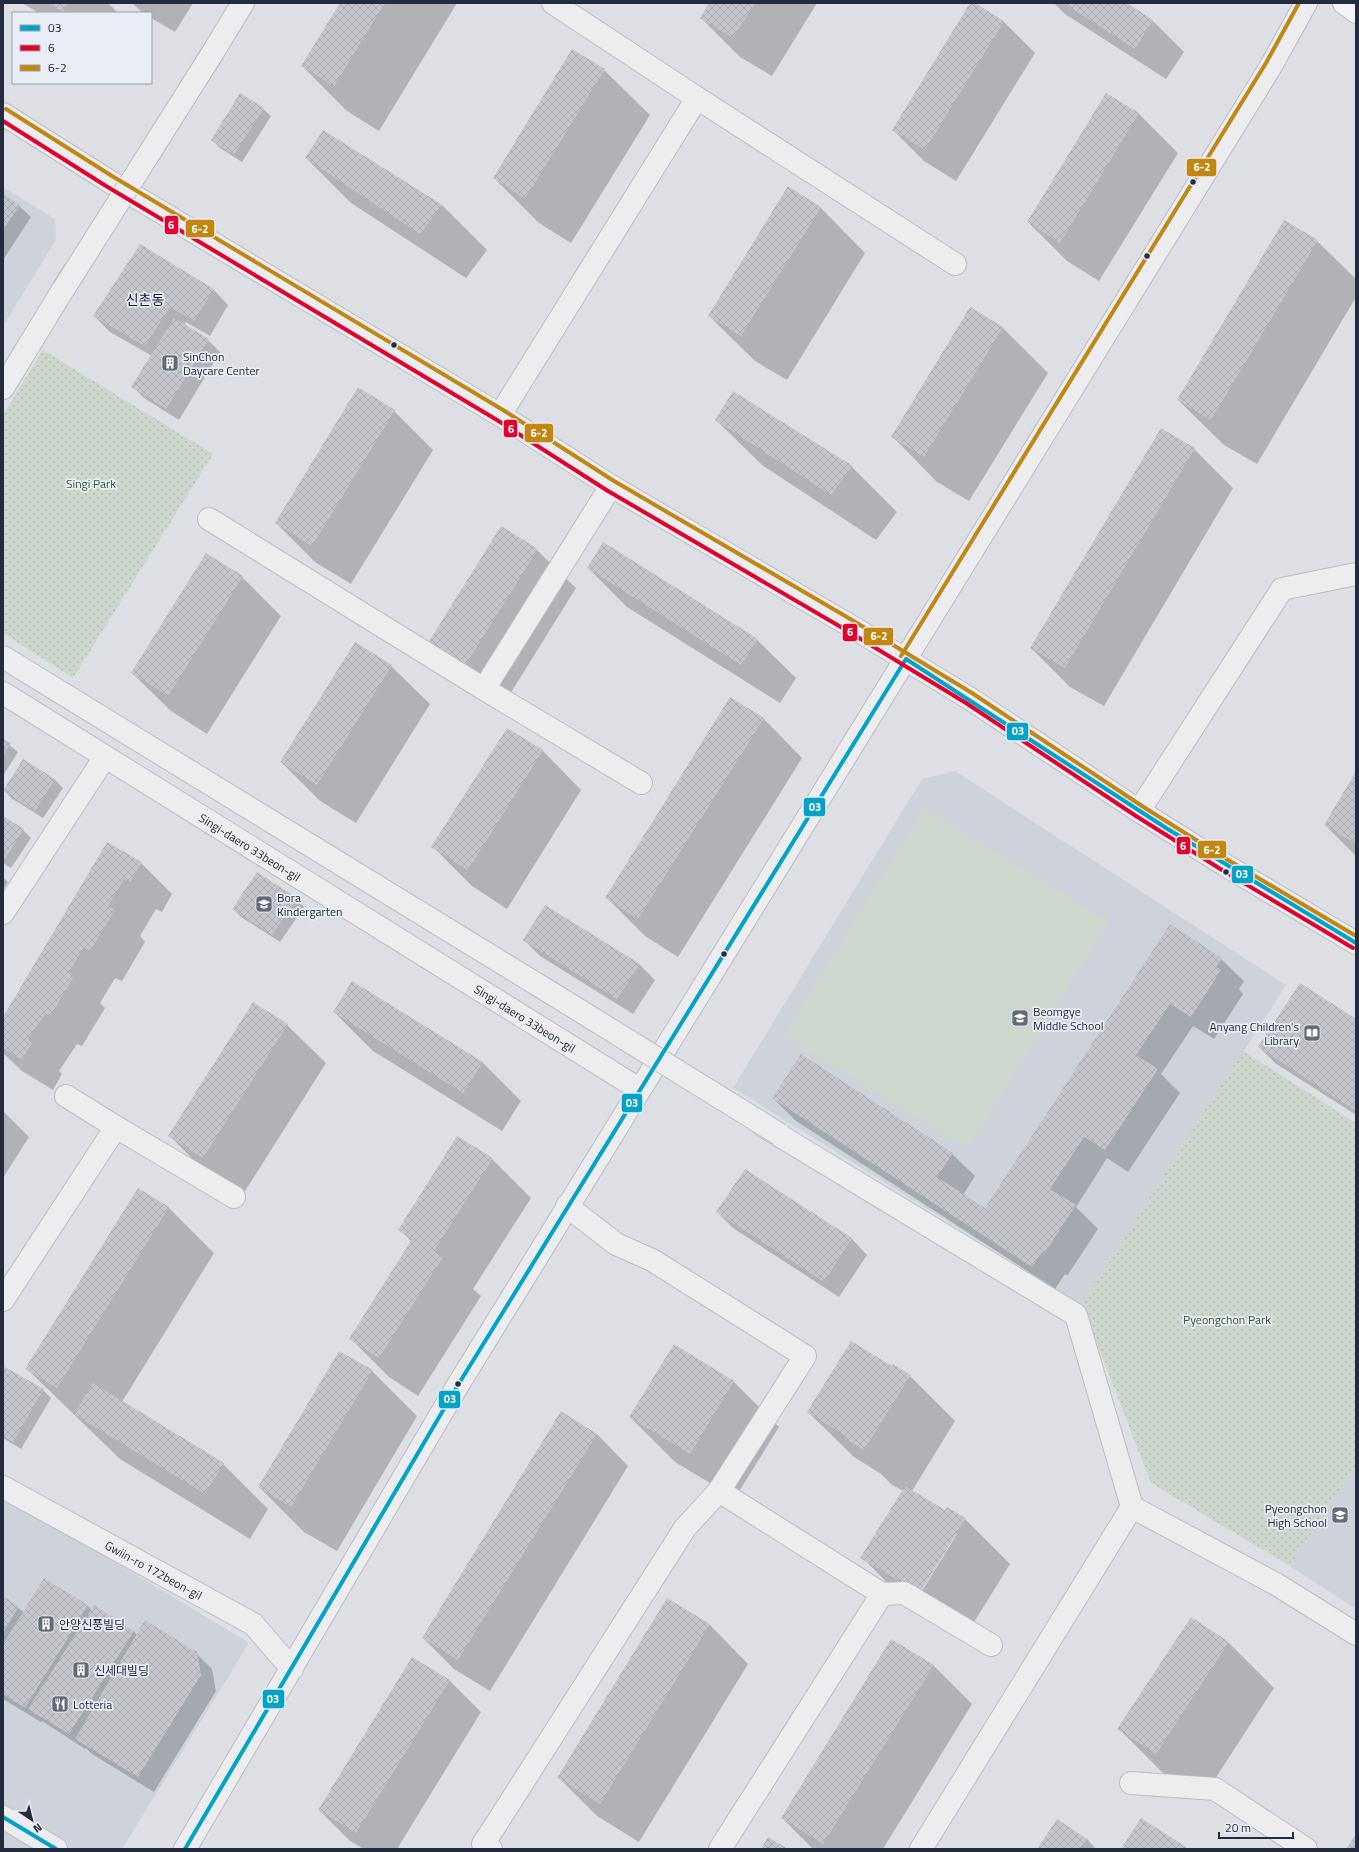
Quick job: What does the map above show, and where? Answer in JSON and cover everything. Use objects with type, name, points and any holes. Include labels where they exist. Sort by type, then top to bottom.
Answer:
[{"type":"main road","points":[[1344,3],[1356,12]]},
{"type":"street","points":[[152,151],[243,3]]},
{"type":"street","points":[[553,3],[697,98],[955,264]]},
{"type":"street","points":[[185,1849],[458,1385],[1267,72],[1306,3]]},
{"type":"street","points":[[3,388],[215,49]]},
{"type":"street","points":[[500,415],[697,98]]},
{"type":"street","points":[[3,114],[109,181],[500,415],[611,486],[906,659],[969,698],[1139,811],[1225,865],[1356,943]]},
{"type":"street","points":[[64,290],[104,219]]},
{"type":"street","points":[[484,689],[611,486]]},
{"type":"street","points":[[209,519],[484,689],[641,783]]},
{"type":"street","points":[[1139,811],[1282,589],[1356,574]]},
{"type":"street","points":[[3,657],[1076,1315],[1132,1507],[1276,1584],[1356,1634]]},
{"type":"street","name":"Singi-daero 33beon-gil","points":[[3,693],[639,1089]]},
{"type":"street","points":[[3,913],[105,757]]},
{"type":"street","points":[[535,984],[614,1032]]},
{"type":"street","points":[[66,1096],[234,1197]]},
{"type":"street","points":[[707,1097],[779,1134]]},
{"type":"street","points":[[3,1300],[116,1127]]},
{"type":"street","points":[[491,1849],[484,1844],[577,1697],[685,1528],[719,1491],[805,1356],[652,1260],[616,1244],[567,1206]]},
{"type":"street","name":"Gwiin-ro 172beon-gil","points":[[3,1486],[253,1624],[292,1669]]},
{"type":"street","points":[[719,1491],[882,1594],[904,1593],[990,1645]]},
{"type":"street","points":[[921,1849],[1132,1507]]},
{"type":"street","points":[[720,1849],[882,1594]]},
{"type":"street","points":[[1131,1783],[1215,1789],[1306,1849]]},
{"type":"street","points":[[3,1817],[56,1849]]},
{"type":"shaded area","points":[[3,187],[55,219],[56,240],[3,326]]},
{"type":"shaded area","name":"Beomgye Middle School","points":[[955,771],[1286,985],[1082,1305],[733,1088],[922,779]]},
{"type":"shaded area","name":"Pyeongchon High School","points":[[1356,1465],[1356,1609],[1290,1566]]},
{"type":"shaded area","points":[[3,1494],[249,1643],[122,1849],[3,1849]]},
{"type":"green space","name":"Singi Park","points":[[43,350],[213,454],[73,678],[3,633],[3,415]]},
{"type":"green space","points":[[924,808],[1109,922],[968,1149],[784,1035]]},
{"type":"green space","name":"Pyeongchon Park","points":[[1243,1051],[1356,1123],[1356,1465],[1290,1566],[1151,1483],[1082,1305]]},
{"type":"building","points":[[47,3],[68,3],[63,12]]},
{"type":"building","points":[[340,3],[385,3],[334,86],[301,66]]},
{"type":"building","points":[[709,3],[755,3],[733,38],[700,18]]},
{"type":"building","points":[[970,3],[975,3],[1004,21],[925,150],[892,130]]},
{"type":"building","points":[[1063,3],[1127,3],[1153,20],[1135,49]]},
{"type":"building","points":[[572,49],[605,69],[525,199],[493,178]]},
{"type":"building","points":[[240,93],[264,108],[234,155],[211,140]]},
{"type":"building","points":[[1106,93],[1139,113],[1060,243],[1027,222]]},
{"type":"building","points":[[323,130],[442,205],[420,234],[305,158]]},
{"type":"building","points":[[788,186],[821,207],[741,336],[708,316]]},
{"type":"building","points":[[3,194],[20,205],[3,230]]},
{"type":"building","points":[[1284,220],[1318,240],[1211,420],[1177,400]]},
{"type":"building","points":[[140,244],[214,289],[194,321],[170,307],[145,346],[93,316]]},
{"type":"building","points":[[970,307],[1003,327],[924,457],[891,437]]},
{"type":"building","name":"SinChon Daycare Center","points":[[174,318],[209,339],[166,409],[131,387]]},
{"type":"building","points":[[358,387],[395,410],[312,546],[275,523]]},
{"type":"building","points":[[733,391],[853,466],[831,495],[715,420]]},
{"type":"building","points":[[1161,428],[1195,448],[1065,668],[1030,648]]},
{"type":"building","points":[[501,526],[538,549],[463,669],[426,646]]},
{"type":"building","points":[[603,542],[758,639],[741,665],[587,568]]},
{"type":"building","points":[[206,553],[243,576],[168,696],[131,673]]},
{"type":"building","points":[[355,642],[392,665],[317,785],[280,762]]},
{"type":"building","points":[[730,697],[764,718],[638,919],[605,898]]},
{"type":"building","points":[[507,728],[543,750],[468,870],[431,847]]},
{"type":"building","points":[[3,739],[11,743],[3,756]]},
{"type":"building","points":[[23,759],[55,779],[35,811],[3,791]]},
{"type":"building","points":[[1356,771],[1356,844],[1324,825]]},
{"type":"building","points":[[3,816],[24,829],[3,862]]},
{"type":"building","points":[[107,842],[142,862],[130,882],[124,879],[108,906],[115,910],[90,951],[84,947],[69,972],[74,976],[51,1015],[45,1014],[28,1039],[32,1043],[22,1060],[3,1048],[3,1017]]},
{"type":"building","name":"Bora Kindergarten","points":[[257,872],[297,898],[272,935],[232,909]]},
{"type":"building","points":[[545,905],[640,964],[617,999],[523,940]]},
{"type":"building","points":[[1170,924],[1222,958],[1216,967],[1221,970],[1191,1017],[1170,1004],[1136,1055],[1158,1069],[1105,1150],[1084,1137],[1050,1189],[1076,1205],[1044,1254],[1042,1252],[1032,1267],[772,1098],[801,1054],[953,1153],[937,1177],[985,1208]]},
{"type":"building","points":[[352,981],[483,1062],[463,1093],[333,1012]]},
{"type":"building","name":"Anyang Children's Library","points":[[1300,983],[1356,1019],[1356,1111],[1258,1047]]},
{"type":"building","points":[[253,1002],[288,1024],[203,1158],[168,1136]]},
{"type":"building","points":[[457,1136],[493,1158],[434,1251],[443,1257],[379,1358],[349,1339],[412,1239],[398,1230]]},
{"type":"building","points":[[745,1169],[852,1238],[824,1282],[716,1212]]},
{"type":"building","points":[[138,1188],[169,1207],[57,1388],[25,1369]]},
{"type":"building","points":[[851,1341],[892,1366],[893,1364],[911,1375],[864,1450],[845,1439],[846,1436],[807,1412]]},
{"type":"building","points":[[674,1344],[734,1381],[690,1454],[629,1417]]},
{"type":"building","points":[[339,1351],[373,1370],[291,1507],[258,1487]]},
{"type":"building","points":[[3,1366],[44,1389],[13,1442],[3,1436]]},
{"type":"building","points":[[93,1383],[224,1463],[205,1494],[74,1414]]},
{"type":"building","points":[[561,1411],[597,1434],[458,1660],[422,1638]]},
{"type":"building","points":[[905,1486],[945,1510],[947,1507],[966,1518],[918,1596],[903,1583],[860,1558]]},
{"type":"building","name":"안양신풍빌딩","points":[[44,1578],[88,1605],[25,1708],[3,1694],[3,1644]]},
{"type":"building","points":[[3,1596],[19,1606],[3,1633]]},
{"type":"building","points":[[667,1598],[710,1624],[600,1804],[557,1778]]},
{"type":"building","name":"신세대빌딩","points":[[94,1605],[134,1631],[69,1734],[28,1709]]},
{"type":"building","points":[[1191,1617],[1229,1642],[1156,1754],[1117,1729]]},
{"type":"building","points":[[145,1620],[197,1652],[201,1675],[138,1777],[75,1739]]},
{"type":"building","points":[[891,1639],[934,1665],[823,1844],[781,1818]]},
{"type":"building","points":[[412,1657],[450,1680],[356,1833],[318,1810]]},
{"type":"building","points":[[1141,1818],[1189,1849],[1121,1849]]},
{"type":"building","points":[[1057,1819],[1087,1839],[1080,1849],[1037,1849]]},
{"type":"building","points":[[1356,1834],[1356,1849],[1346,1849]]},
{"type":"building","points":[[768,1837],[788,1849],[761,1849]]},
{"type":"transit line","name":"6-2","points":[[901,656],[1266,63],[1299,3]]},
{"type":"transit line","name":"6-2","points":[[6,109],[112,176],[503,410],[614,481],[852,620],[972,693],[1142,806],[1228,860],[1356,936]]},
{"type":"transit line","name":"6","points":[[3,121],[106,186],[497,420],[608,491],[846,630],[966,703],[1136,816],[1222,870],[1353,948]]},
{"type":"transit line","name":"03","points":[[906,659],[1166,828],[1356,943]]},
{"type":"transit line","name":"03","points":[[185,1849],[458,1385],[906,659]]},
{"type":"transit line","name":"03","points":[[3,1817],[56,1849]]},
{"type":"place","name":"SinChon Daycare Center","points":[[170,363]]},
{"type":"place","name":"Bora Kindergarten","points":[[264,904]]},
{"type":"place","name":"Beomgye Middle School","points":[[1020,1018]]},
{"type":"place","name":"Anyang Children's Library","points":[[1312,1033]]},
{"type":"place","name":"Pyeongchon High School","points":[[1340,1515]]},
{"type":"place","name":"안양신풍빌딩","points":[[46,1624]]},
{"type":"place","name":"신세대빌딩","points":[[81,1670]]},
{"type":"place","name":"Lotteria","points":[[60,1704]]},
{"type":"district","name":"신촌동","points":[[145,299]]}]
